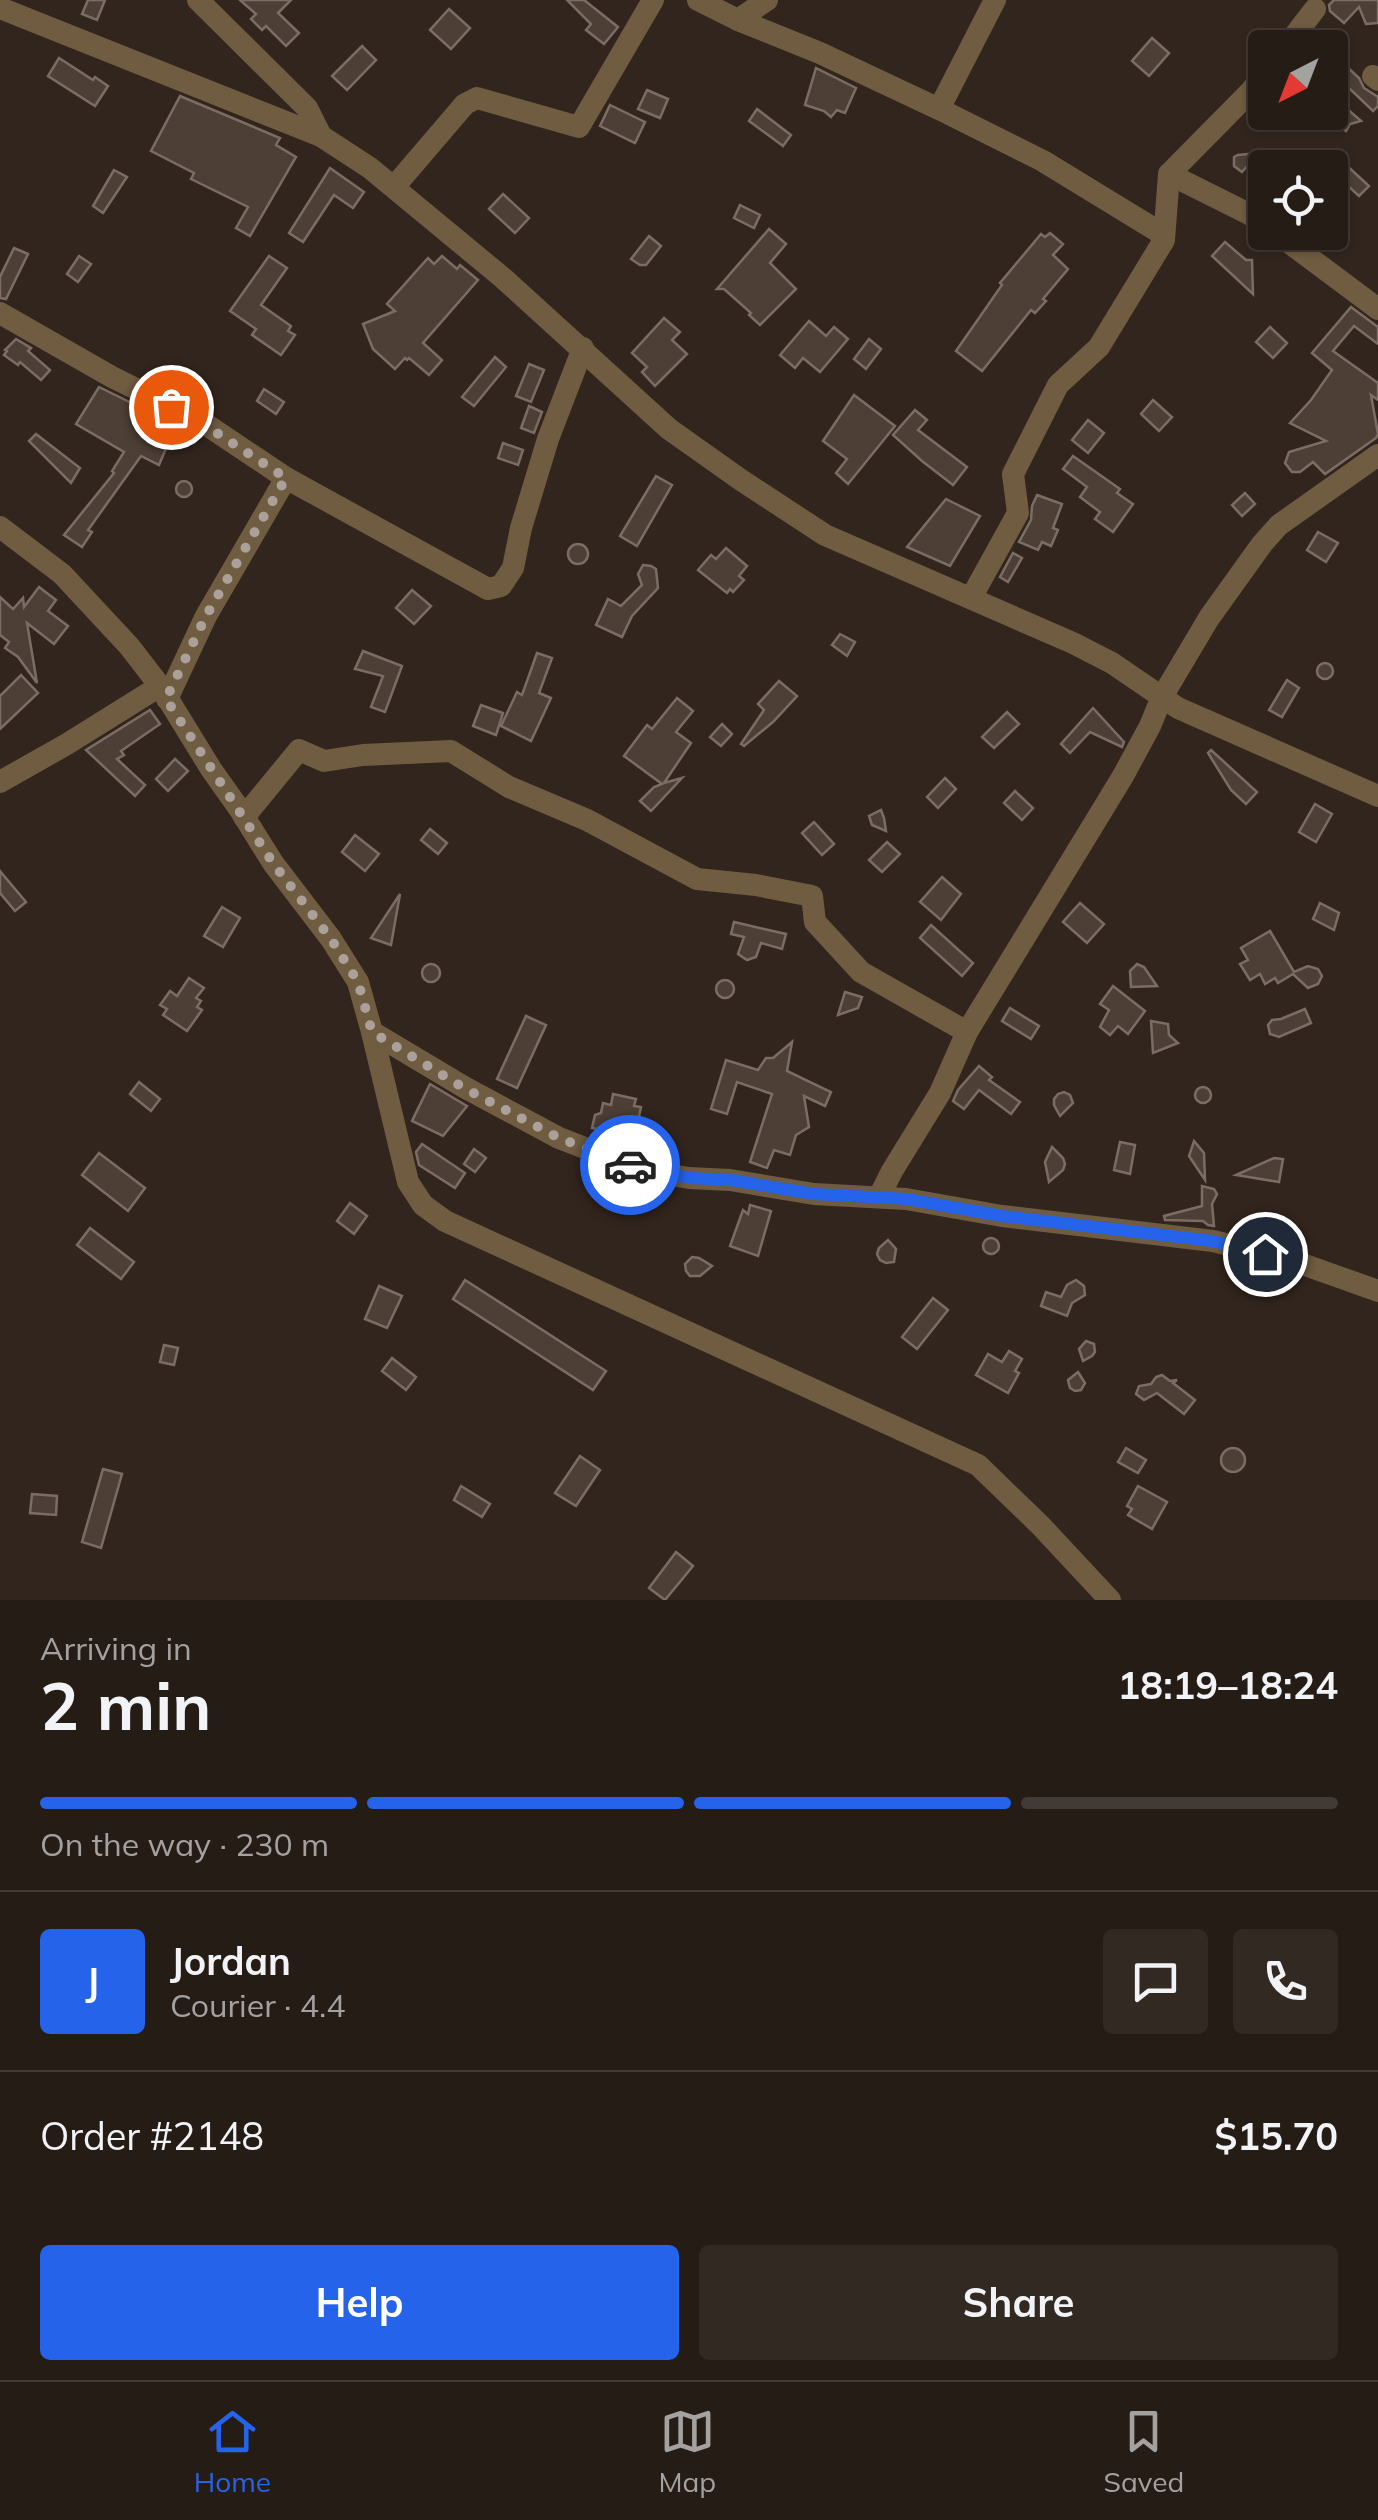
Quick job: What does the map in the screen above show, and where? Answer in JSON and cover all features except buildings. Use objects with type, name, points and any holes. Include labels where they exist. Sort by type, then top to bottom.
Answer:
[{"type":"street","points":[[198,0],[307,108],[321,136]]},
{"type":"street","points":[[394,188],[466,104],[478,98],[579,127],[653,0]]},
{"type":"street","points":[[698,0],[940,109],[1043,161],[1164,234]]},
{"type":"street","points":[[738,20],[767,0]]},
{"type":"street","points":[[940,109],[995,0]]},
{"type":"street","points":[[0,8],[321,136],[394,188],[503,278],[669,429],[824,535],[1031,624],[1112,663],[1178,708],[1377,794]]},
{"type":"street","points":[[1299,30],[1316,9]]},
{"type":"street","points":[[972,598],[1018,513],[1013,474],[1058,386],[1099,347],[1164,240],[1168,174],[1248,93]]},
{"type":"street","points":[[1168,174],[1248,214]]},
{"type":"street","points":[[1299,250],[1378,310]]},
{"type":"street","points":[[0,313],[200,422],[286,478],[488,588],[501,586],[514,568],[521,528],[548,439],[582,348]]},
{"type":"street","points":[[879,1198],[940,1094],[967,1032],[1123,776],[1162,698],[1210,618],[1279,524],[1378,455]]},
{"type":"street","points":[[0,782],[163,692],[286,478]]},
{"type":"street","points":[[0,527],[62,574],[129,646],[273,863],[331,939],[358,982],[408,1182],[424,1204],[445,1221],[978,1466],[1110,1600]]},
{"type":"street","points":[[244,817],[299,750],[324,761],[451,751],[508,787],[587,820],[698,879],[812,896],[815,922],[861,972],[967,1032]]},
{"type":"street","points":[[372,1032],[464,1088],[559,1138],[642,1170],[814,1194],[906,1199],[1002,1216],[1212,1241],[1291,1260],[1378,1292]]},
{"type":"way so far","points":[[171,407],[286,478],[206,616],[166,699],[273,863],[331,939],[358,982],[372,1032],[464,1088],[559,1138],[630,1165]]},
{"type":"route","points":[[630,1165],[689,1178],[730,1180],[814,1194],[906,1199],[1002,1216],[1212,1241],[1265,1254]]}]
